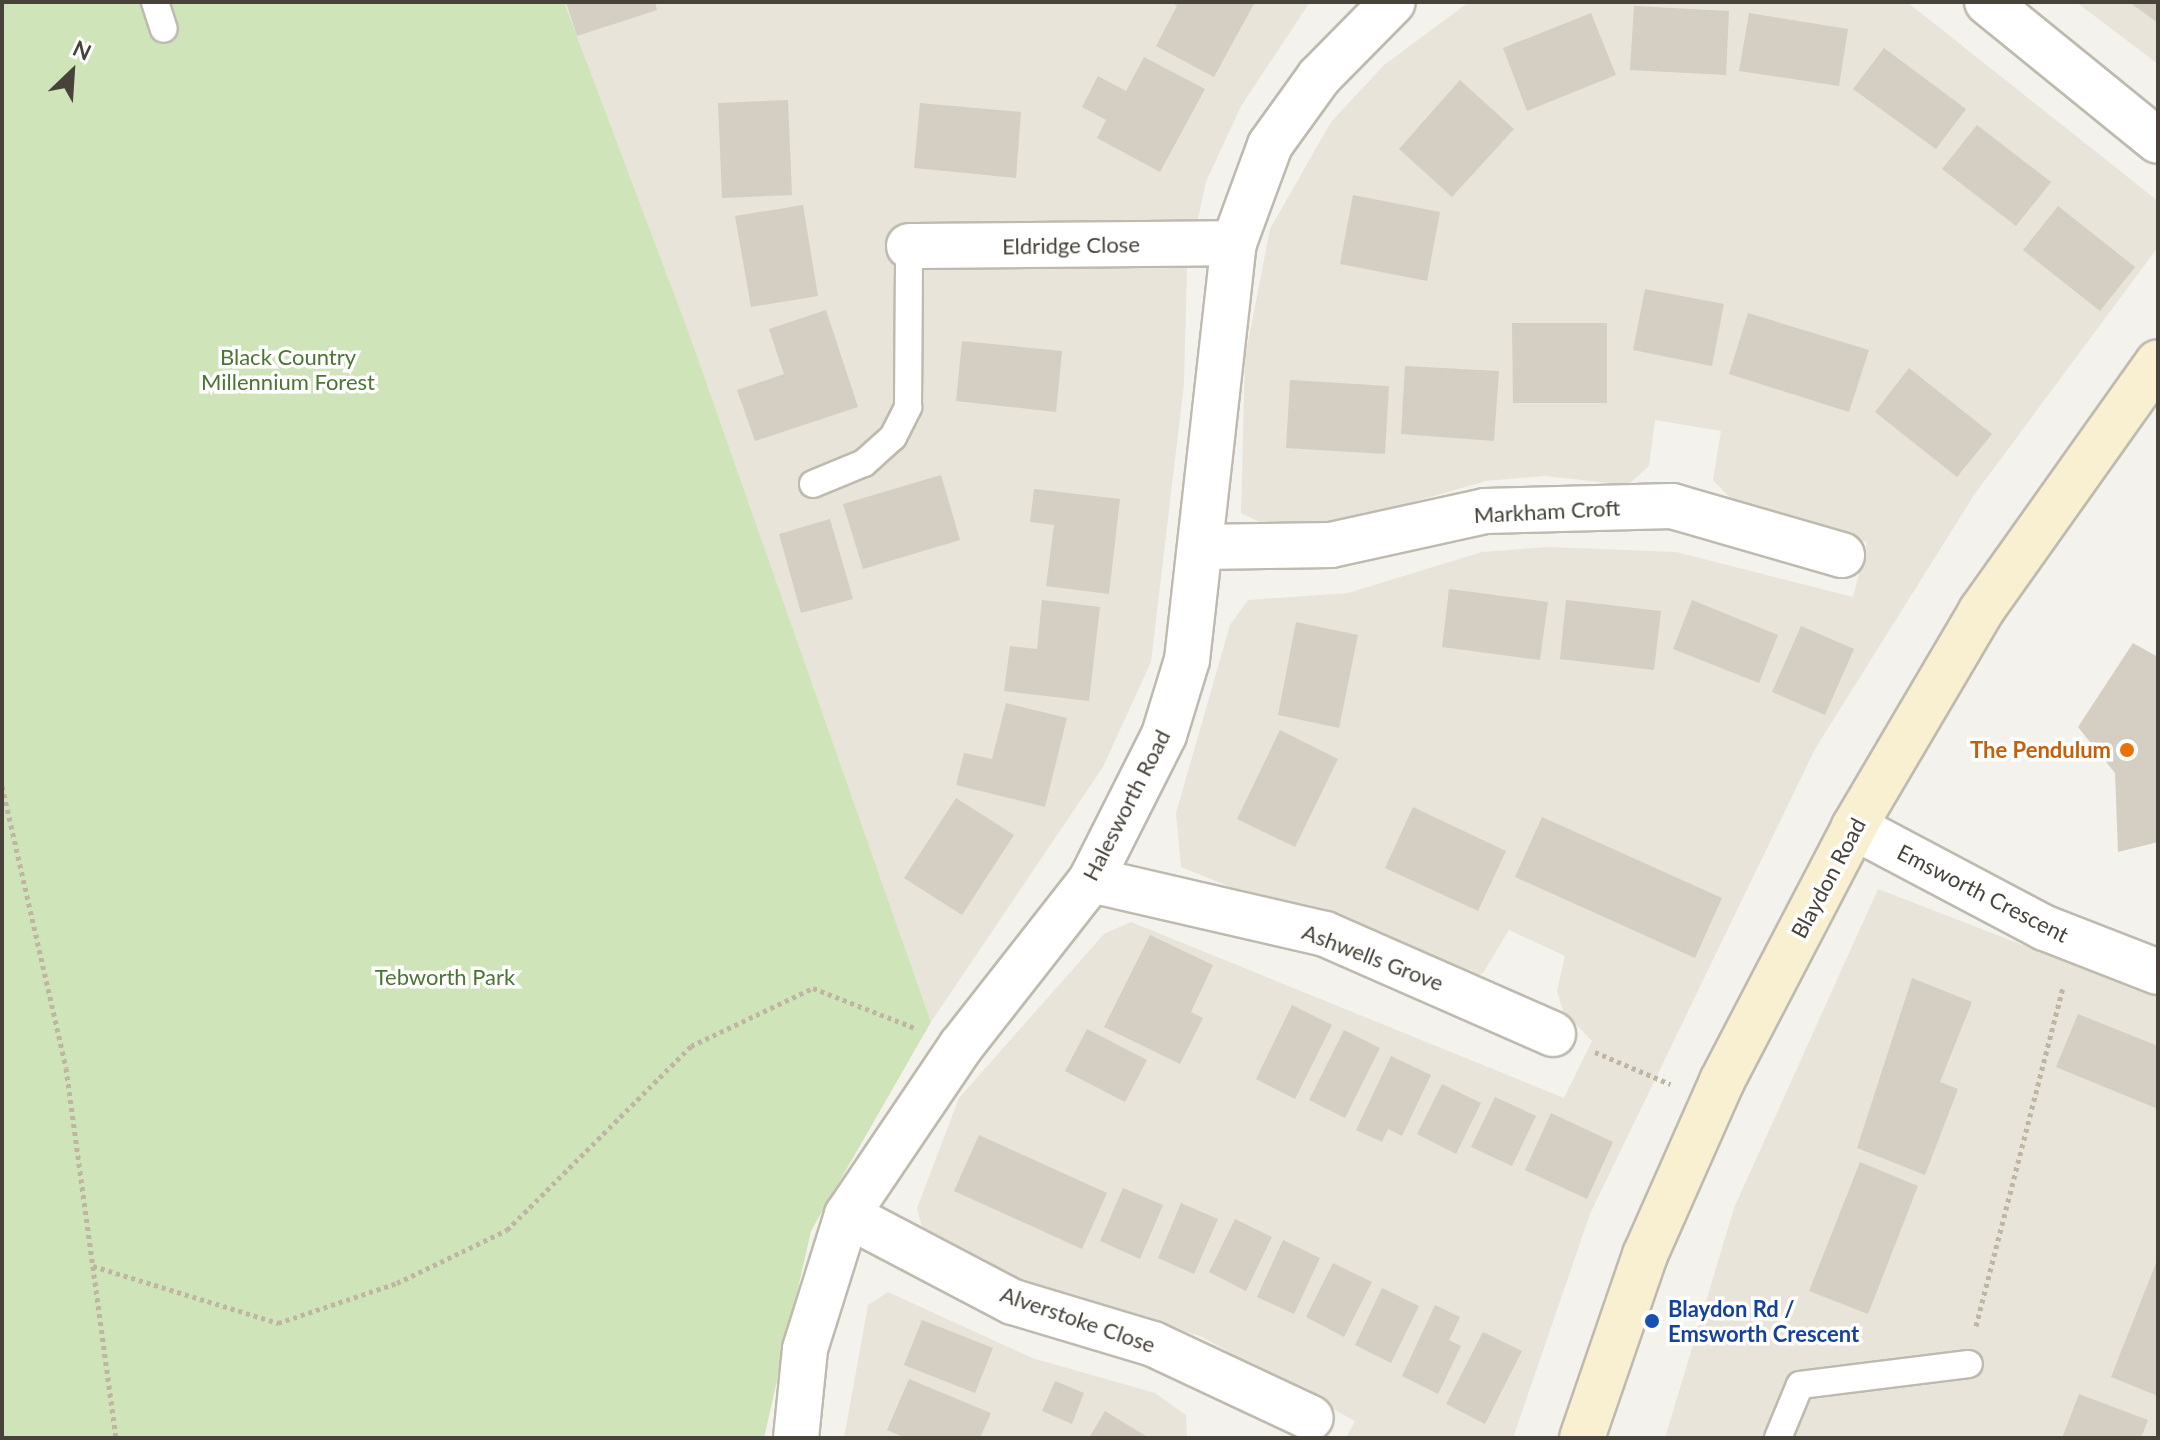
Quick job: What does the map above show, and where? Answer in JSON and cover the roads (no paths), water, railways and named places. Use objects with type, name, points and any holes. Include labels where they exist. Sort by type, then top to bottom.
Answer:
[{"type":"street","name":"Halesworth Road","points":[[796,1438],[805,1349],[847,1215],[961,1046],[1091,880],[1164,735],[1187,660],[1234,243],[1270,145],[1319,77],[1393,2]]},
{"type":"street","points":[[1987,2],[2158,141]]},
{"type":"street","name":"Eldridge Close","points":[[909,246],[1234,243]]},
{"type":"street","name":"Blaydon Road","points":[[1582,1438],[1645,1255],[1722,1081],[1854,827],[1981,611],[2158,362]]},
{"type":"street","name":"Markham Croft","points":[[1201,547],[1331,545],[1485,511],[1672,506],[1842,555]]},
{"type":"street","name":"Emsworth Crescent","points":[[1854,827],[2076,940],[2158,972]]},
{"type":"street","name":"Ashwells Grove","points":[[1091,880],[1325,934],[1553,1034]]},
{"type":"street","name":"Alverstoke Close","points":[[847,1215],[1013,1302],[1153,1344],[1311,1418]]},
{"type":"lane","points":[[155,2],[164,29]]},
{"type":"lane","points":[[813,484],[864,463],[893,437],[908,407],[909,246]]},
{"type":"lane","points":[[1778,1438],[1800,1385],[1969,1364]]},
{"type":"place","name":"The Pendulum","points":[[2127,750]]},
{"type":"place","name":"Blaydon Rd / Emsworth Crescent","points":[[1652,1321]]},
{"type":"park label","name":"Black Country Millennium Forest","points":[[288,368]]},
{"type":"park label","name":"Tebworth Park","points":[[445,977]]}]
